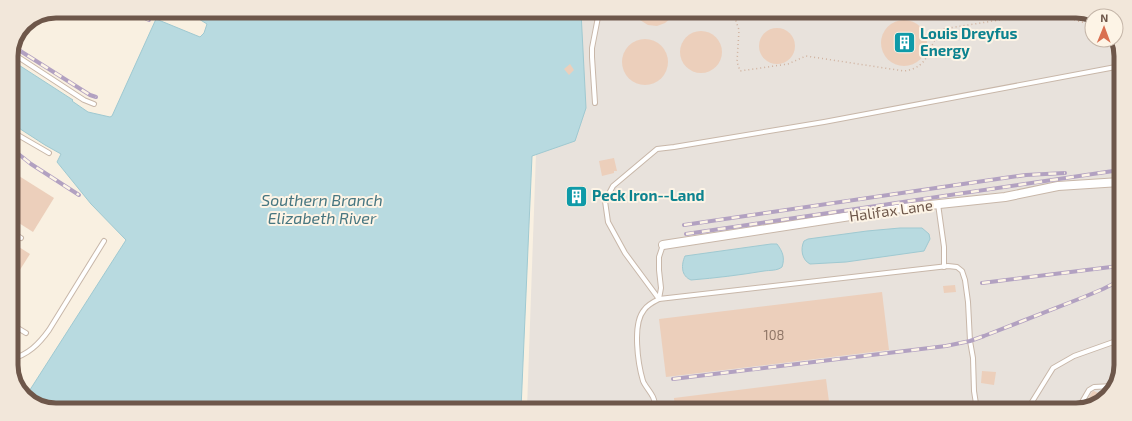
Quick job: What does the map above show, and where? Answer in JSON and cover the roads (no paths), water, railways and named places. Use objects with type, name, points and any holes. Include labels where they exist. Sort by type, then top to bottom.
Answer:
[{"type":"street","name":"Halifax Lane","points":[[663,245],[895,210],[1005,197],[1058,186],[1114,182]]},
{"type":"lane","points":[[595,103],[592,52],[598,18]]},
{"type":"lane","points":[[18,57],[84,100],[94,104]]},
{"type":"lane","points":[[659,299],[625,254],[608,222],[605,201],[613,186],[657,149],[824,122],[1114,67]]},
{"type":"lane","points":[[18,135],[49,153]]},
{"type":"lane","points":[[938,204],[944,247],[944,267]]},
{"type":"lane","points":[[18,357],[28,352],[49,330],[104,241]]},
{"type":"lane","points":[[659,299],[660,288],[658,270],[659,257],[663,245]]},
{"type":"lane","points":[[654,403],[644,381],[640,363],[637,325],[642,311],[647,306],[659,299],[944,267],[957,268],[962,271],[965,280],[976,403]]},
{"type":"lane","points":[[18,328],[26,333]]},
{"type":"lane","points":[[1031,403],[1053,368],[1074,356],[1114,342]]},
{"type":"lane","points":[[1082,403],[1089,390],[1094,387],[1108,386]]},
{"type":"water","name":"Southern Branch Elizabeth River","points":[[197,18],[581,18],[586,108],[575,141],[532,156],[521,403],[51,403],[37,398],[29,392],[126,240],[91,204],[57,162],[61,154],[18,128],[18,65],[73,100],[72,101],[88,112],[110,117],[112,116],[156,19],[200,37],[204,33],[207,24]]},
{"type":"water","points":[[900,228],[922,228],[929,234],[930,239],[924,251],[846,262],[810,264],[805,260],[802,254],[804,241],[808,239]]},
{"type":"water","points":[[777,244],[783,255],[782,267],[778,269],[691,280],[685,276],[683,270],[685,256]]},
{"type":"railway","points":[[145,18],[149,20]]},
{"type":"railway","points":[[19,50],[90,95],[96,97]]},
{"type":"railway","points":[[18,154],[31,164],[79,195]]},
{"type":"railway","points":[[686,234],[1114,171]]},
{"type":"railway","points":[[684,225],[1004,178],[1065,173]]},
{"type":"railway","points":[[982,283],[1114,267]]},
{"type":"railway","points":[[673,379],[946,346],[970,341],[1084,297],[1114,284]]},
{"type":"place","name":"Louis Dreyfus Energy","points":[[904,43]]},
{"type":"place","name":"Peck Iron--Land","points":[[577,196]]}]
